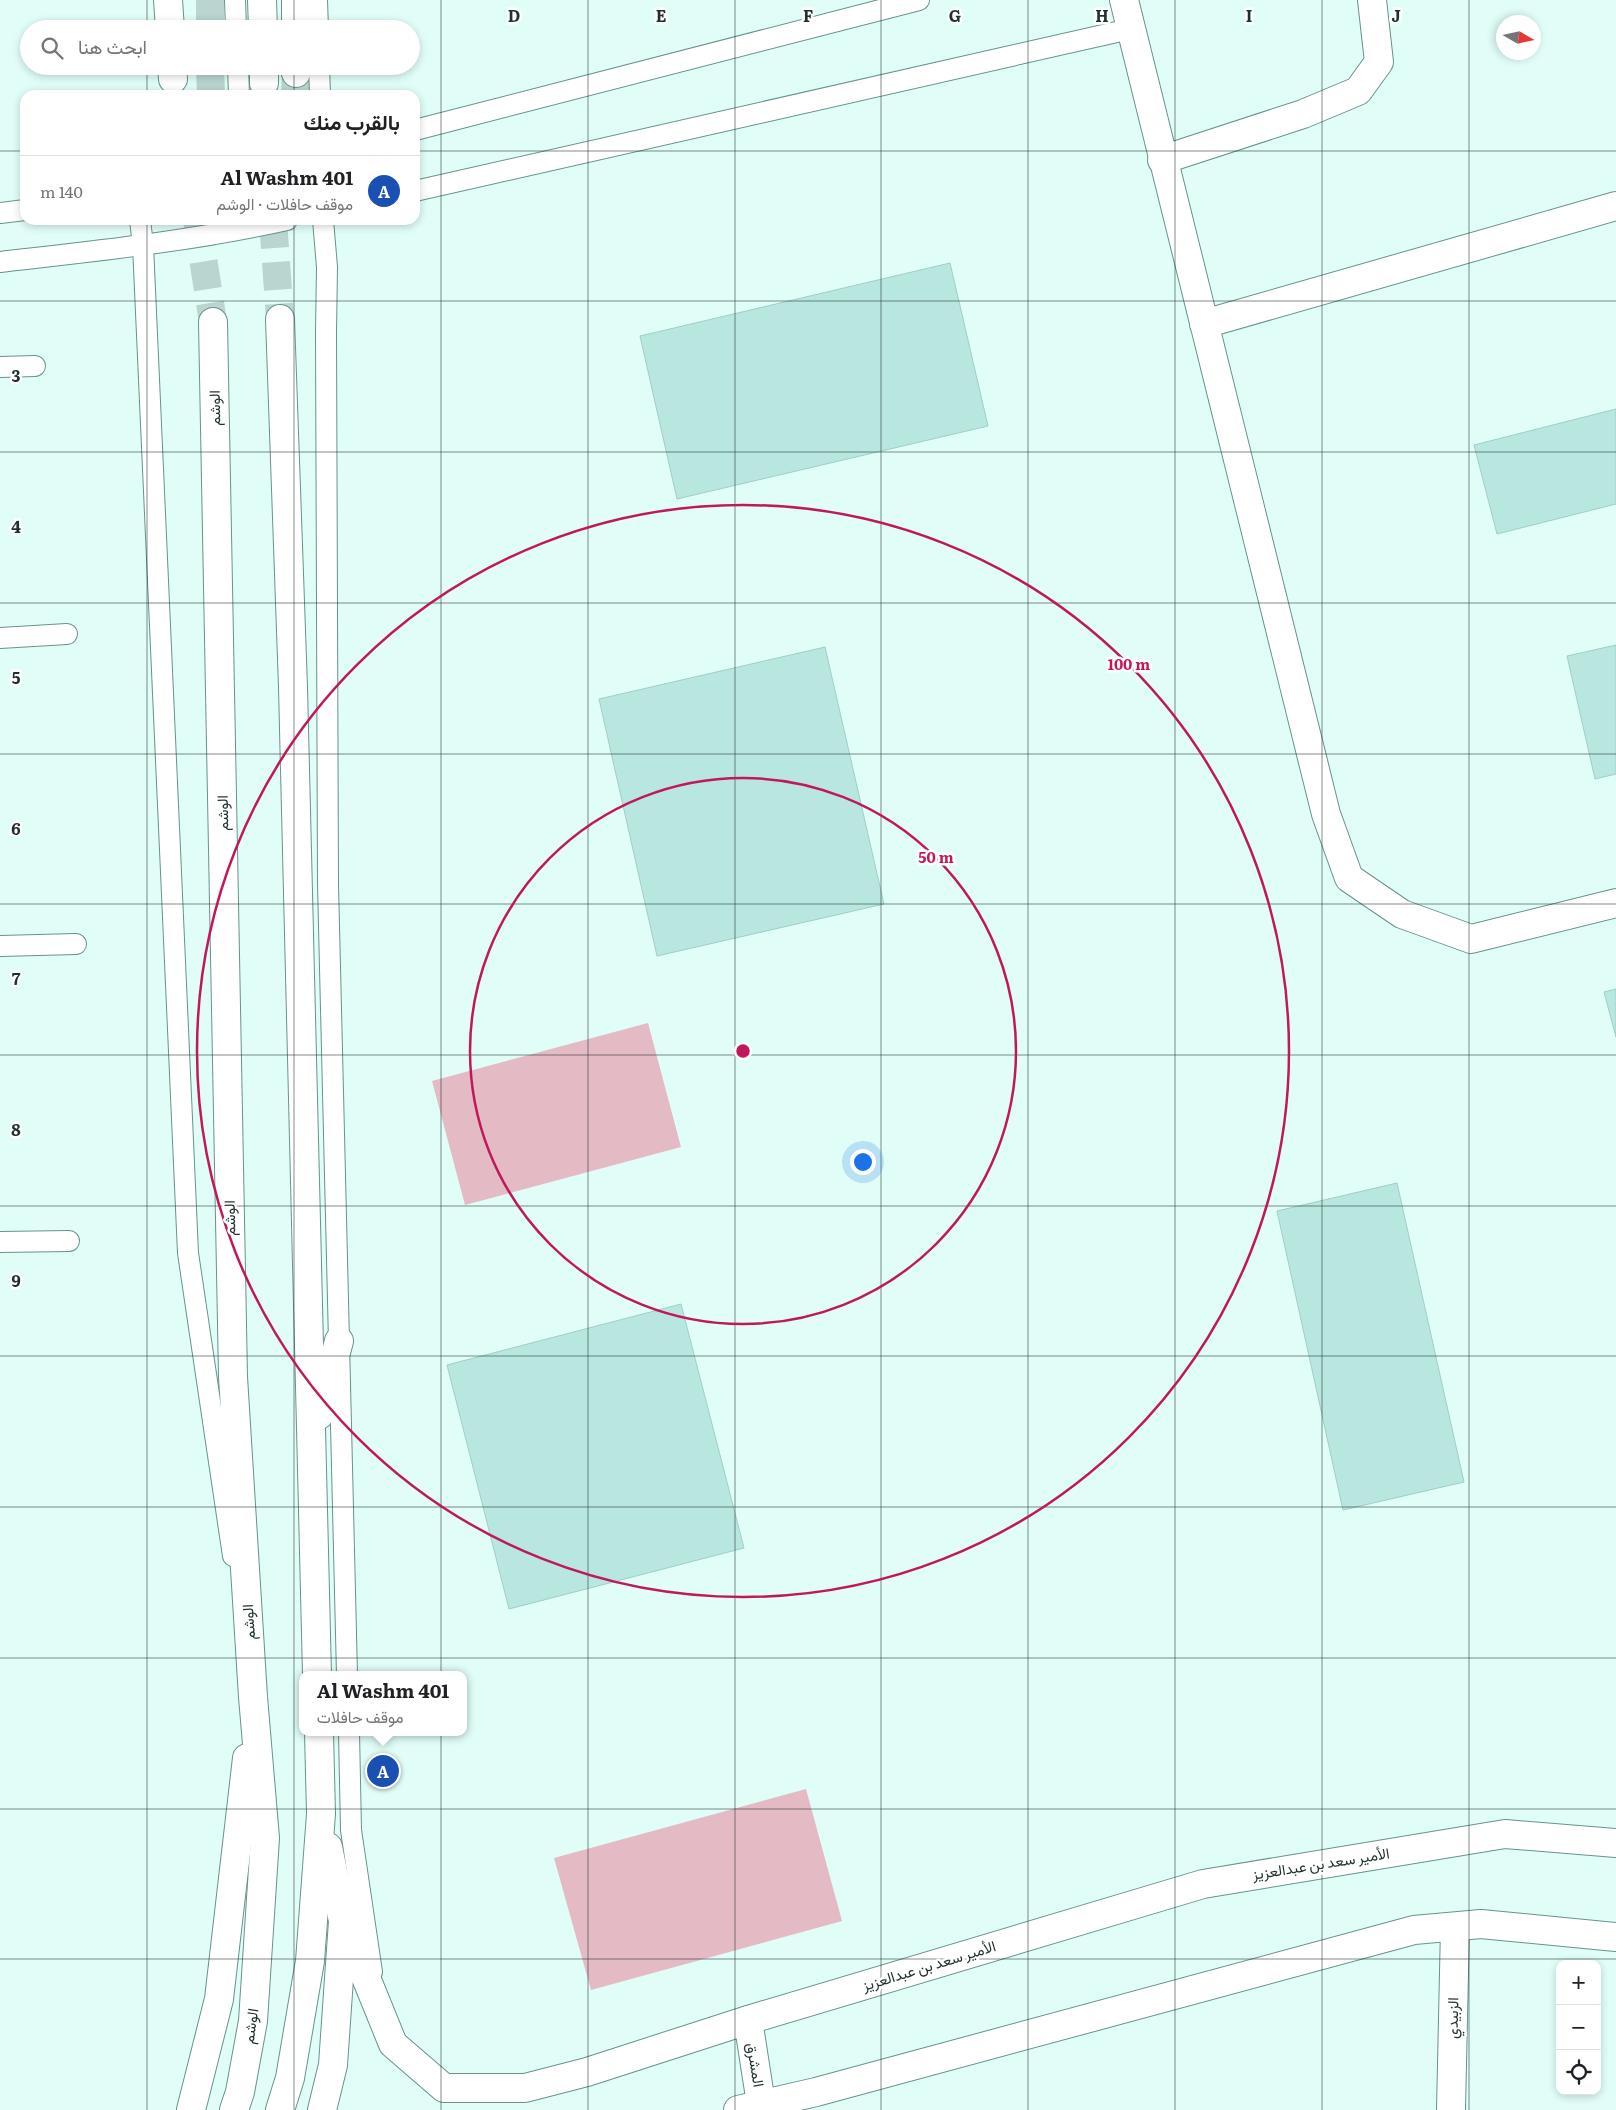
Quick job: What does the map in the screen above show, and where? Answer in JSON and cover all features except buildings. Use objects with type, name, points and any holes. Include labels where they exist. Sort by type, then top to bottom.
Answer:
[{"type":"street","points":[[168,0],[169,20]]},
{"type":"street","points":[[262,0],[263,20]]},
{"type":"street","points":[[296,0],[296,20]]},
{"type":"street","points":[[1124,0],[1162,160],[1326,814],[1349,878],[1402,914],[1471,939],[1616,903]]},
{"type":"street","points":[[1162,160],[1303,114],[1358,91],[1379,62],[1372,0]]},
{"type":"street","points":[[1204,324],[1616,206]]},
{"type":"street","points":[[280,319],[293,687],[317,1671]]},
{"type":"street","name":"الوشم","points":[[214,322],[233,1377],[253,1697],[265,1838],[253,2022],[240,2092],[234,2110]]},
{"type":"street","points":[[311,1446],[339,1341]]},
{"type":"street","points":[[191,2110],[220,1999],[253,1697]]},
{"type":"street","points":[[280,2110],[290,2078],[310,1961],[321,1814],[319,1736]]},
{"type":"street","points":[[321,1814],[343,1921],[333,2065],[322,2110]]},
{"type":"street","name":"الأمير سعد بن عبدالعزيز","points":[[343,1921],[393,2044],[444,2088],[526,2088],[587,2072],[748,2020],[1203,1884],[1505,1834],[1616,1843]]},
{"type":"street","points":[[754,2108],[1414,1930],[1481,1924],[1616,1937]]},
{"type":"street","name":"الزبيدي","points":[[1451,2110],[1455,1927]]},
{"type":"street","name":"المشرق","points":[[748,2020],[754,2108]]},
{"type":"lane","points":[[235,0],[236,20]]},
{"type":"lane","points":[[317,0],[318,20]]},
{"type":"lane","points":[[420,129],[919,0]]},
{"type":"lane","points":[[420,190],[1130,29]]},
{"type":"lane","points":[[238,75],[239,90]]},
{"type":"lane","points":[[308,75],[317,90]]},
{"type":"lane","points":[[0,213],[20,211]]},
{"type":"lane","points":[[141,225],[188,1253],[253,1697]]},
{"type":"lane","points":[[0,262],[143,246],[242,225]]},
{"type":"lane","points":[[323,225],[327,267],[328,884],[347,1671]]},
{"type":"lane","points":[[0,367],[35,366]]},
{"type":"lane","points":[[0,638],[67,634]]},
{"type":"lane","points":[[0,946],[76,944]]},
{"type":"lane","points":[[0,1242],[69,1241]]},
{"type":"lane","points":[[349,1736],[351,1830],[376,2001]]},
{"type":"shaded area","points":[[648,1023],[681,1147],[465,1205],[432,1081]]},
{"type":"shaded area","points":[[806,1789],[842,1921],[591,1990],[554,1858]]},
{"type":"tunnel","points":[[210,0],[210,20]]},
{"type":"tunnel","points":[[210,75],[211,90]]},
{"type":"tunnel","points":[[295,90],[296,75]]},
{"type":"tunnel","points":[[198,225],[213,322]]},
{"type":"tunnel","points":[[273,225],[280,319]]},
{"type":"place","name":"Al Washm 401","points":[[383,1771]]}]
